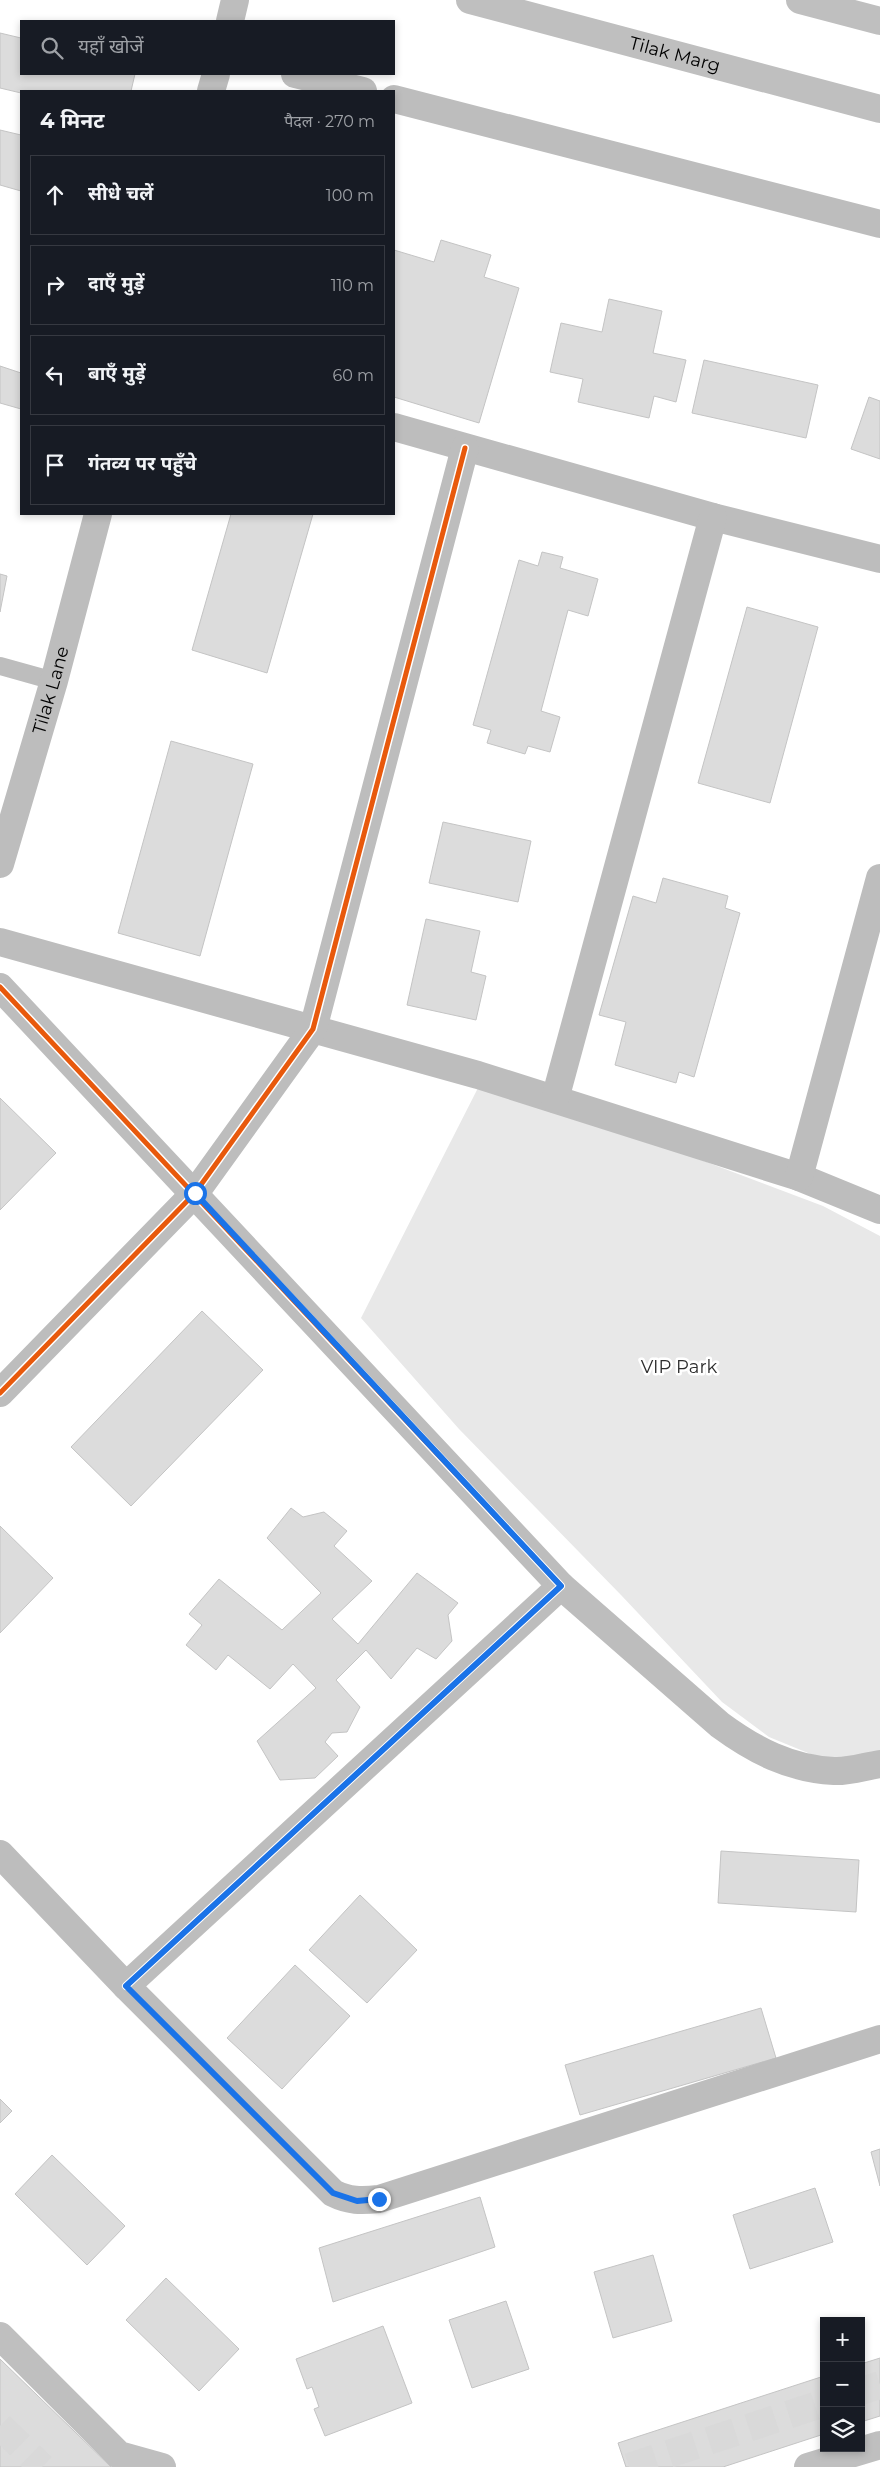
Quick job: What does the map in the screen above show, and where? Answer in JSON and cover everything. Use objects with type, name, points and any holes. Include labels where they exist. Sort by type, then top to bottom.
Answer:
[{"type":"main road","name":"Tilak Marg","points":[[470,0],[880,109]]},
{"type":"main road","points":[[800,0],[880,21]]},
{"type":"main road","points":[[0,2336],[128,2461],[162,2467]]},
{"type":"main road","points":[[808,2467],[880,2445]]},
{"type":"street","points":[[230,20],[235,0]]},
{"type":"street","points":[[211,90],[216,75]]},
{"type":"street","points":[[299,75],[359,90]]},
{"type":"street","points":[[395,99],[880,224]]},
{"type":"street","points":[[395,427],[713,517],[880,559]]},
{"type":"street","points":[[0,1393],[195,1193],[313,1029],[465,448]]},
{"type":"street","name":"Tilak Lane","points":[[0,864],[54,681],[98,515]]},
{"type":"street","points":[[555,1099],[713,517]]},
{"type":"street","points":[[799,1177],[880,878]]},
{"type":"street","points":[[0,942],[478,1075],[799,1177],[880,1210]]},
{"type":"street","points":[[0,987],[195,1193],[561,1586],[720,1725],[748,1745],[770,1757],[835,1772],[880,1764]]},
{"type":"street","points":[[126,1986],[561,1586]]},
{"type":"street","points":[[0,1854],[126,1986],[333,2193],[357,2201],[379,2199],[880,2039]]},
{"type":"lane","points":[[0,666],[54,681]]},
{"type":"green space","name":"VIP Park","points":[[480,1084],[590,1118],[823,1206],[880,1236],[880,1762],[857,1773],[769,1737],[722,1702],[459,1429],[361,1318]]},
{"type":"building","points":[[0,33],[20,38],[20,75],[135,75],[131,90],[20,90],[20,93],[0,88]]},
{"type":"building","points":[[0,130],[20,135],[20,191],[0,185]]},
{"type":"building","points":[[441,240],[491,255],[484,277],[519,288],[479,423],[395,397],[395,250],[434,262]]},
{"type":"building","points":[[609,299],[662,311],[653,353],[686,360],[676,402],[654,396],[649,418],[578,402],[583,379],[550,372],[561,323],[602,332]]},
{"type":"building","points":[[704,360],[818,385],[806,438],[692,413]]},
{"type":"building","points":[[0,366],[20,373],[20,409],[0,403]]},
{"type":"building","points":[[869,397],[880,401],[880,459],[851,449]]},
{"type":"building","points":[[231,515],[313,515],[267,673],[192,650]]},
{"type":"building","points":[[542,552],[563,557],[560,568],[598,579],[588,616],[568,610],[541,711],[560,717],[550,752],[528,746],[525,754],[487,743],[491,730],[473,725],[519,560],[538,566]]},
{"type":"building","points":[[0,574],[7,576],[0,612]]},
{"type":"building","points":[[747,607],[818,627],[770,803],[698,783]]},
{"type":"building","points":[[171,741],[253,764],[200,956],[118,933]]},
{"type":"building","points":[[443,822],[531,841],[518,902],[429,883]]},
{"type":"building","points":[[663,878],[728,896],[725,908],[740,913],[694,1077],[679,1072],[676,1083],[615,1065],[626,1022],[599,1015],[633,896],[656,903]]},
{"type":"building","points":[[426,919],[480,931],[471,972],[486,976],[476,1020],[407,1005]]},
{"type":"building","points":[[0,1098],[56,1153],[0,1210]]},
{"type":"building","points":[[202,1311],[263,1370],[131,1506],[71,1447]]},
{"type":"building","points":[[291,1508],[303,1517],[324,1512],[347,1531],[334,1546],[372,1581],[332,1619],[358,1644],[417,1573],[458,1603],[448,1615],[452,1641],[436,1659],[417,1648],[391,1679],[366,1650],[336,1680],[360,1707],[347,1732],[332,1733],[325,1742],[338,1756],[315,1778],[280,1780],[257,1741],[316,1688],[293,1664],[270,1689],[228,1655],[216,1670],[186,1645],[202,1625],[189,1614],[219,1579],[282,1630],[321,1593],[267,1538]]},
{"type":"building","points":[[0,1526],[53,1578],[0,1633]]},
{"type":"building","points":[[721,1851],[859,1860],[856,1912],[718,1903]]},
{"type":"building","points":[[360,1895],[417,1950],[367,2003],[309,1950]]},
{"type":"building","points":[[295,1965],[350,2016],[282,2089],[227,2038]]},
{"type":"building","points":[[761,2008],[776,2058],[580,2115],[565,2065]]},
{"type":"building","points":[[0,2099],[12,2111],[0,2123]]},
{"type":"building","points":[[880,2149],[880,2186],[871,2152]]},
{"type":"building","points":[[52,2155],[125,2226],[87,2265],[15,2194]]},
{"type":"building","points":[[815,2188],[833,2242],[750,2269],[733,2215]]},
{"type":"building","points":[[480,2197],[495,2247],[333,2302],[319,2248]]},
{"type":"building","points":[[653,2255],[672,2321],[613,2338],[594,2272]]},
{"type":"building","points":[[166,2278],[239,2349],[199,2391],[126,2320]]},
{"type":"building","points":[[506,2301],[529,2369],[472,2388],[449,2320]]},
{"type":"building","points":[[383,2326],[412,2403],[325,2436],[314,2409],[319,2407],[312,2387],[307,2389],[296,2359]]},
{"type":"building","points":[[880,2358],[880,2416],[865,2421],[865,2407],[865,2363]]},
{"type":"building","points":[[0,2359],[111,2467],[0,2467]]},
{"type":"building","points":[[820,2377],[820,2435],[723,2467],[626,2467],[618,2443]]},
{"type":"tunnel","points":[[865,2390],[880,2385]]},
{"type":"tunnel","points":[[629,2467],[820,2404]]},
{"type":"tunnel","points":[[0,2426],[42,2467]]},
{"type":"cycle path","points":[[0,1393],[195,1193],[313,1029],[465,448]]},
{"type":"cycle path","points":[[0,987],[561,1586],[126,1986]]},
{"type":"route","points":[[195,1193],[561,1586],[126,1986],[333,2193],[357,2201],[379,2199]]}]
